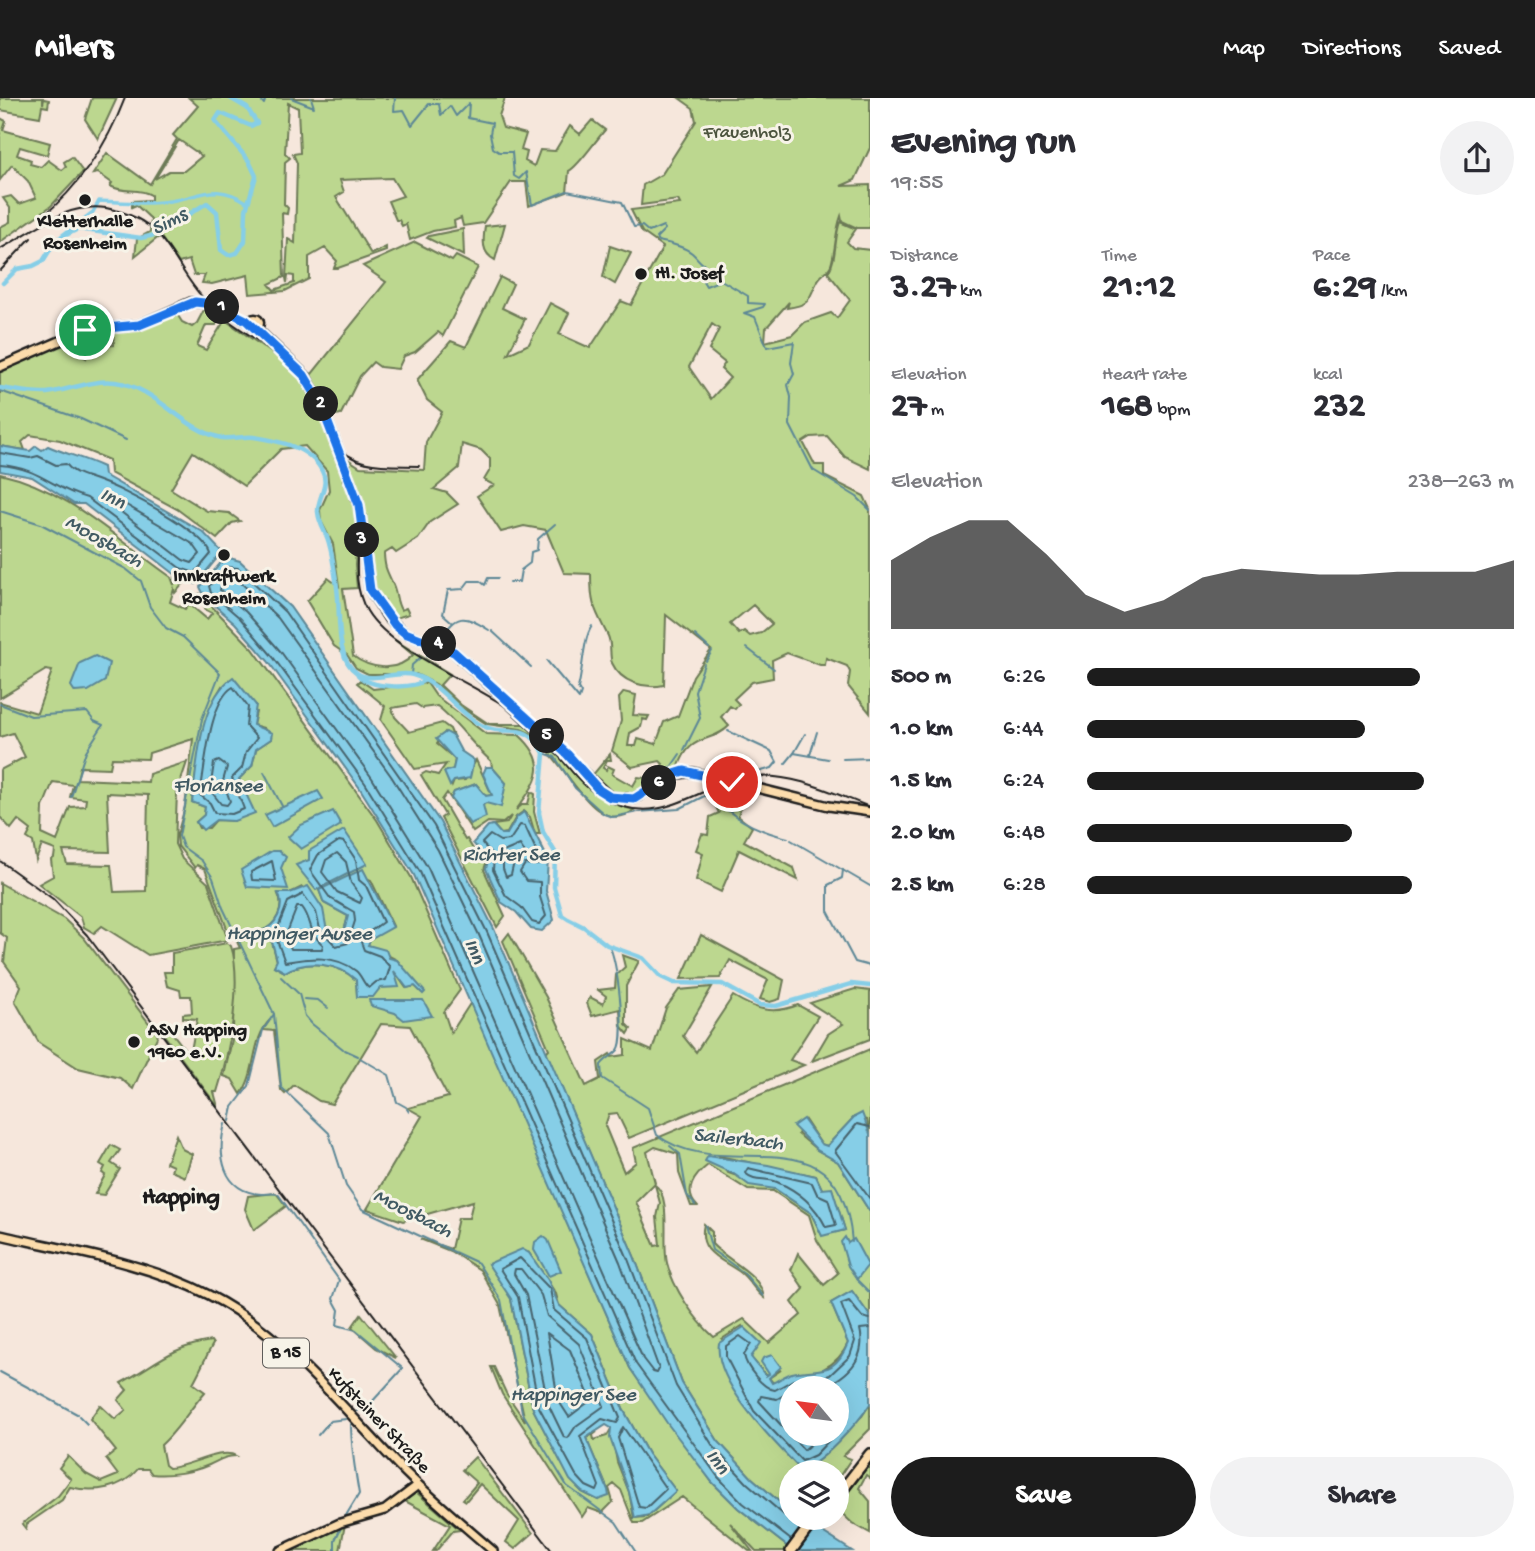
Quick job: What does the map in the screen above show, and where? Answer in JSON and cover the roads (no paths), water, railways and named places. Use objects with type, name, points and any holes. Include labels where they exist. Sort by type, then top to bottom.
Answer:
[{"type":"highway","points":[[849,1473],[870,1446]]},
{"type":"highway","points":[[849,1481],[870,1454]]},
{"type":"highway","points":[[791,1551],[806,1530]]},
{"type":"highway","points":[[797,1551],[812,1530]]},
{"type":"main road","points":[[0,367],[85,330],[139,325],[191,302],[214,304],[254,324],[275,349],[304,375],[320,402],[359,505],[368,582],[381,610],[405,633],[454,652],[567,754],[599,790],[615,799],[631,800],[671,775],[684,771],[829,806],[870,812]]},
{"type":"main road","name":"Kufsteiner Straße","points":[[0,1236],[156,1276],[225,1307],[260,1331],[290,1357],[407,1478],[491,1551]]},
{"type":"main road","name":"Kufsteiner Straße","points":[[0,1236],[158,1273],[227,1305],[276,1340],[417,1487]]},
{"type":"main road","points":[[407,1478],[407,1495]]},
{"type":"main road","points":[[280,1551],[340,1523],[385,1510],[417,1487]]},
{"type":"water","name":"Inn","points":[[0,446],[30,451],[36,446],[42,450],[48,446],[103,467],[104,475],[203,532],[222,552],[196,584],[176,575],[84,504],[74,504],[32,477],[0,471]]},
{"type":"water","name":"Inn","points":[[226,557],[240,561],[290,607],[440,822],[494,929],[634,1256],[682,1383],[718,1441],[752,1478],[779,1502],[779,1530],[819,1530],[852,1551],[795,1551],[788,1547],[738,1508],[712,1482],[667,1423],[630,1368],[414,875],[359,787],[268,661],[235,623],[205,597],[200,587]]},
{"type":"water","points":[[95,656],[109,663],[105,681],[88,691],[75,692],[71,686],[80,663]]},
{"type":"water","name":"Floriansee","points":[[233,677],[256,705],[253,725],[272,733],[271,739],[256,749],[252,766],[239,779],[255,813],[234,821],[216,820],[203,830],[196,822],[204,815],[205,807],[192,802],[198,752],[206,717],[213,702],[221,688]]},
{"type":"water","points":[[446,732],[453,736],[461,751],[474,760],[470,778],[454,781],[450,786],[444,772],[453,769],[455,760],[436,739]]},
{"type":"water","points":[[486,767],[492,767],[506,783],[501,807],[486,803],[483,805],[486,817],[470,824],[451,798],[454,792],[476,784],[486,796],[492,795],[483,774]]},
{"type":"water","points":[[318,791],[323,799],[272,827],[265,815]]},
{"type":"water","points":[[333,811],[341,825],[301,849],[288,837],[301,825]]},
{"type":"water","name":"Richter See","points":[[524,812],[548,859],[546,891],[554,920],[542,931],[531,929],[516,912],[501,902],[486,869],[488,860],[473,843],[488,826],[493,825],[501,834],[507,834],[517,817]]},
{"type":"water","points":[[344,830],[367,864],[316,890],[296,865],[309,860],[309,851]]},
{"type":"water","points":[[272,851],[279,851],[286,857],[281,868],[288,889],[247,887],[241,870]]},
{"type":"water","name":"Happinger Ausee","points":[[363,869],[393,927],[370,940],[368,945],[386,950],[389,958],[397,960],[425,992],[423,994],[415,986],[407,988],[394,971],[399,987],[380,988],[373,997],[357,997],[356,980],[340,970],[312,964],[285,972],[274,966],[277,960],[272,942],[261,931],[271,925],[278,916],[281,905],[278,893],[290,893],[308,886],[323,909],[326,926],[342,939],[348,916],[324,903],[319,890]]},
{"type":"water","points":[[369,1000],[423,1000],[432,1016],[404,1020],[395,1013],[371,1006]]},
{"type":"water","points":[[862,1113],[870,1134],[870,1212],[838,1162],[817,1150],[793,1126],[803,1119],[821,1144],[827,1146],[854,1117]]},
{"type":"water","points":[[708,1156],[816,1176],[822,1189],[832,1188],[845,1230],[822,1236],[811,1213],[775,1189],[749,1185],[734,1174],[705,1161]]},
{"type":"water","points":[[543,1236],[548,1240],[561,1271],[549,1276],[534,1250],[535,1242]]},
{"type":"water","points":[[845,1237],[848,1243],[854,1239],[868,1265],[857,1279],[848,1266],[841,1242]]},
{"type":"water","name":"Happinger See","points":[[522,1249],[529,1253],[548,1280],[559,1305],[592,1334],[623,1409],[648,1454],[676,1491],[649,1515],[635,1518],[610,1438],[611,1428],[606,1425],[586,1438],[608,1490],[609,1496],[598,1500],[582,1492],[570,1480],[533,1409],[511,1299],[488,1264]]},
{"type":"water","points":[[852,1291],[870,1316],[870,1404],[849,1431],[849,1376],[786,1376],[831,1366],[843,1354],[848,1343],[831,1303]]},
{"type":"water","points":[[744,1327],[761,1343],[751,1357],[766,1376],[769,1374],[761,1362],[763,1358],[772,1355],[781,1367],[769,1378],[772,1383],[779,1380],[779,1446],[834,1446],[818,1460],[791,1460],[761,1428],[725,1375],[719,1343]]},
{"type":"waterway","name":"Sims","points":[[3,283],[17,269],[43,261],[56,240],[78,229],[141,238],[155,235],[207,203],[217,212],[221,250],[228,255],[237,253],[245,241],[246,210],[256,176],[249,161],[215,121],[220,113],[251,126],[257,123],[247,108],[230,98]]},
{"type":"waterway","points":[[259,98],[264,104],[266,98]]},
{"type":"waterway","points":[[291,98],[314,107],[311,98]]},
{"type":"waterway","points":[[395,98],[394,111],[404,110],[412,125],[429,104],[439,104],[441,115],[450,106],[456,116],[469,103],[468,118],[492,123],[490,134],[493,148],[499,152],[512,152],[514,176],[519,179],[526,172],[532,205],[567,191],[622,202],[634,227],[642,226],[649,232],[663,226],[665,229],[656,238],[658,241],[684,248],[710,268],[703,281],[706,286],[721,280],[748,296],[748,303],[765,304],[744,313],[755,317],[767,347],[794,342],[791,363],[794,374],[788,385],[791,397],[790,425],[813,470],[857,497],[870,510]]},
{"type":"waterway","name":"Sims","points":[[56,240],[93,212],[99,201],[161,202],[218,192],[227,193],[248,203]]},
{"type":"waterway","points":[[0,388],[47,393],[90,383],[115,382],[144,392],[208,434],[222,438],[250,437],[273,441],[293,446],[310,456],[324,476],[318,512],[332,558],[340,638],[345,658],[350,667],[363,676],[406,674],[423,679],[481,725],[490,729],[522,732],[537,742],[544,753],[539,813],[543,832],[555,852],[554,887],[562,915],[584,927],[607,945],[643,958],[661,977],[674,983],[722,984],[760,1005],[776,1006],[851,984],[870,986]]},
{"type":"waterway","points":[[0,391],[81,419],[126,440]]},
{"type":"waterway","name":"Moosbach","points":[[0,511],[41,524],[126,569],[141,581],[150,607],[166,628],[183,637],[220,673],[202,719],[179,836],[183,847],[202,861],[213,878],[223,908],[274,1014],[281,1087],[329,1133],[346,1186],[362,1209],[478,1263],[501,1300],[522,1412],[567,1486],[616,1522],[635,1551]]},
{"type":"waterway","points":[[509,582],[519,582],[521,570],[530,563],[531,552],[537,550],[538,539],[555,524]]},
{"type":"waterway","points":[[452,622],[443,614],[448,590],[463,589],[469,581],[480,581],[485,585],[488,578],[498,578]]},
{"type":"waterway","points":[[440,640],[451,625],[461,619],[473,621],[489,630]]},
{"type":"waterway","points":[[547,661],[579,699],[581,693],[578,688],[585,646],[592,626]]},
{"type":"waterway","points":[[492,631],[531,667]]},
{"type":"waterway","points":[[695,635],[709,648]]},
{"type":"waterway","points":[[427,656],[435,646]]},
{"type":"waterway","points":[[747,648],[774,669]]},
{"type":"waterway","points":[[706,661],[712,651]]},
{"type":"waterway","points":[[411,674],[412,665],[420,658]]},
{"type":"waterway","points":[[684,750],[700,718],[695,691],[704,664]]},
{"type":"waterway","points":[[358,675],[372,683],[391,686],[410,685],[425,680]]},
{"type":"waterway","points":[[0,704],[31,716],[87,712],[94,721],[103,725],[86,751],[71,797]]},
{"type":"waterway","points":[[728,731],[771,751],[777,762],[772,768],[748,775]]},
{"type":"waterway","points":[[810,755],[817,732]]},
{"type":"waterway","points":[[794,753],[805,734]]},
{"type":"waterway","points":[[544,753],[555,757],[575,788],[604,814],[613,817],[679,809],[712,792],[735,816],[766,832],[788,838]]},
{"type":"waterway","points":[[785,764],[794,753],[828,759]]},
{"type":"waterway","points":[[669,770],[680,754]]},
{"type":"waterway","points":[[843,759],[870,758]]},
{"type":"waterway","points":[[264,772],[282,806]]},
{"type":"waterway","points":[[712,792],[732,785]]},
{"type":"waterway","points":[[791,840],[870,886]]},
{"type":"waterway","points":[[843,870],[842,878],[828,885],[828,911],[855,962],[870,966]]},
{"type":"waterway","name":"Sailerbach","points":[[609,946],[618,980],[622,1031],[618,1050],[601,1065],[602,1078],[648,1108],[657,1135],[685,1149],[715,1155],[776,1157],[804,1161],[827,1175],[843,1200],[852,1242]]},
{"type":"waterway","points":[[281,977],[299,994],[305,1016],[343,1049]]},
{"type":"waterway","points":[[304,999],[318,1000],[328,1008]]},
{"type":"waterway","points":[[230,1121],[233,1107],[249,1086],[263,1030],[274,1014]]},
{"type":"waterway","points":[[345,1050],[358,1056]]},
{"type":"waterway","points":[[360,1058],[389,1075],[397,1102],[406,1107]]},
{"type":"waterway","points":[[225,1124],[223,1159],[230,1179],[248,1192],[278,1194],[339,1280],[333,1299],[339,1310],[337,1325],[356,1330],[401,1367]]},
{"type":"waterway","points":[[670,1146],[680,1154],[687,1195],[695,1205]]},
{"type":"waterway","points":[[705,1225],[712,1250],[744,1273],[763,1296]]},
{"type":"waterway","name":"Sailerbach","points":[[856,1279],[870,1293]]},
{"type":"waterway","points":[[354,1413],[370,1404],[403,1368]]},
{"type":"waterway","points":[[0,1372],[77,1414]]},
{"type":"waterway","points":[[79,1416],[87,1424]]},
{"type":"waterway","points":[[318,1435],[330,1421],[346,1419]]},
{"type":"waterway","points":[[345,1517],[359,1494],[351,1424]]},
{"type":"waterway","points":[[335,1551],[335,1540],[342,1526]]},
{"type":"railway","points":[[41,218],[68,192],[91,164],[110,132],[125,98]]},
{"type":"railway","points":[[0,249],[50,220],[77,209],[112,209],[135,217],[150,227],[205,300],[230,322],[285,361],[312,393],[354,498],[358,526],[358,583],[367,611],[379,626],[417,656],[526,720],[592,791],[624,807],[644,810],[662,808],[733,781],[768,777],[813,785],[870,807]]},
{"type":"railway","points":[[0,271],[31,238]]},
{"type":"railway","points":[[333,442],[342,451],[362,462],[419,466]]},
{"type":"railway","points":[[0,861],[53,899],[87,935],[552,1551]]},
{"type":"place","name":"Kletterhalle Rosenheim","points":[[85,200]]},
{"type":"place","name":"Hl. Josef","points":[[641,274]]},
{"type":"place","name":"Innkraftwerk Rosenheim","points":[[224,555]]},
{"type":"place","name":"ASV Happing 1960 e.V.","points":[[134,1042]]},
{"type":"district","name":"Happing","points":[[181,1198]]},
{"type":"park label","name":"Frauenholz","points":[[747,133]]}]
